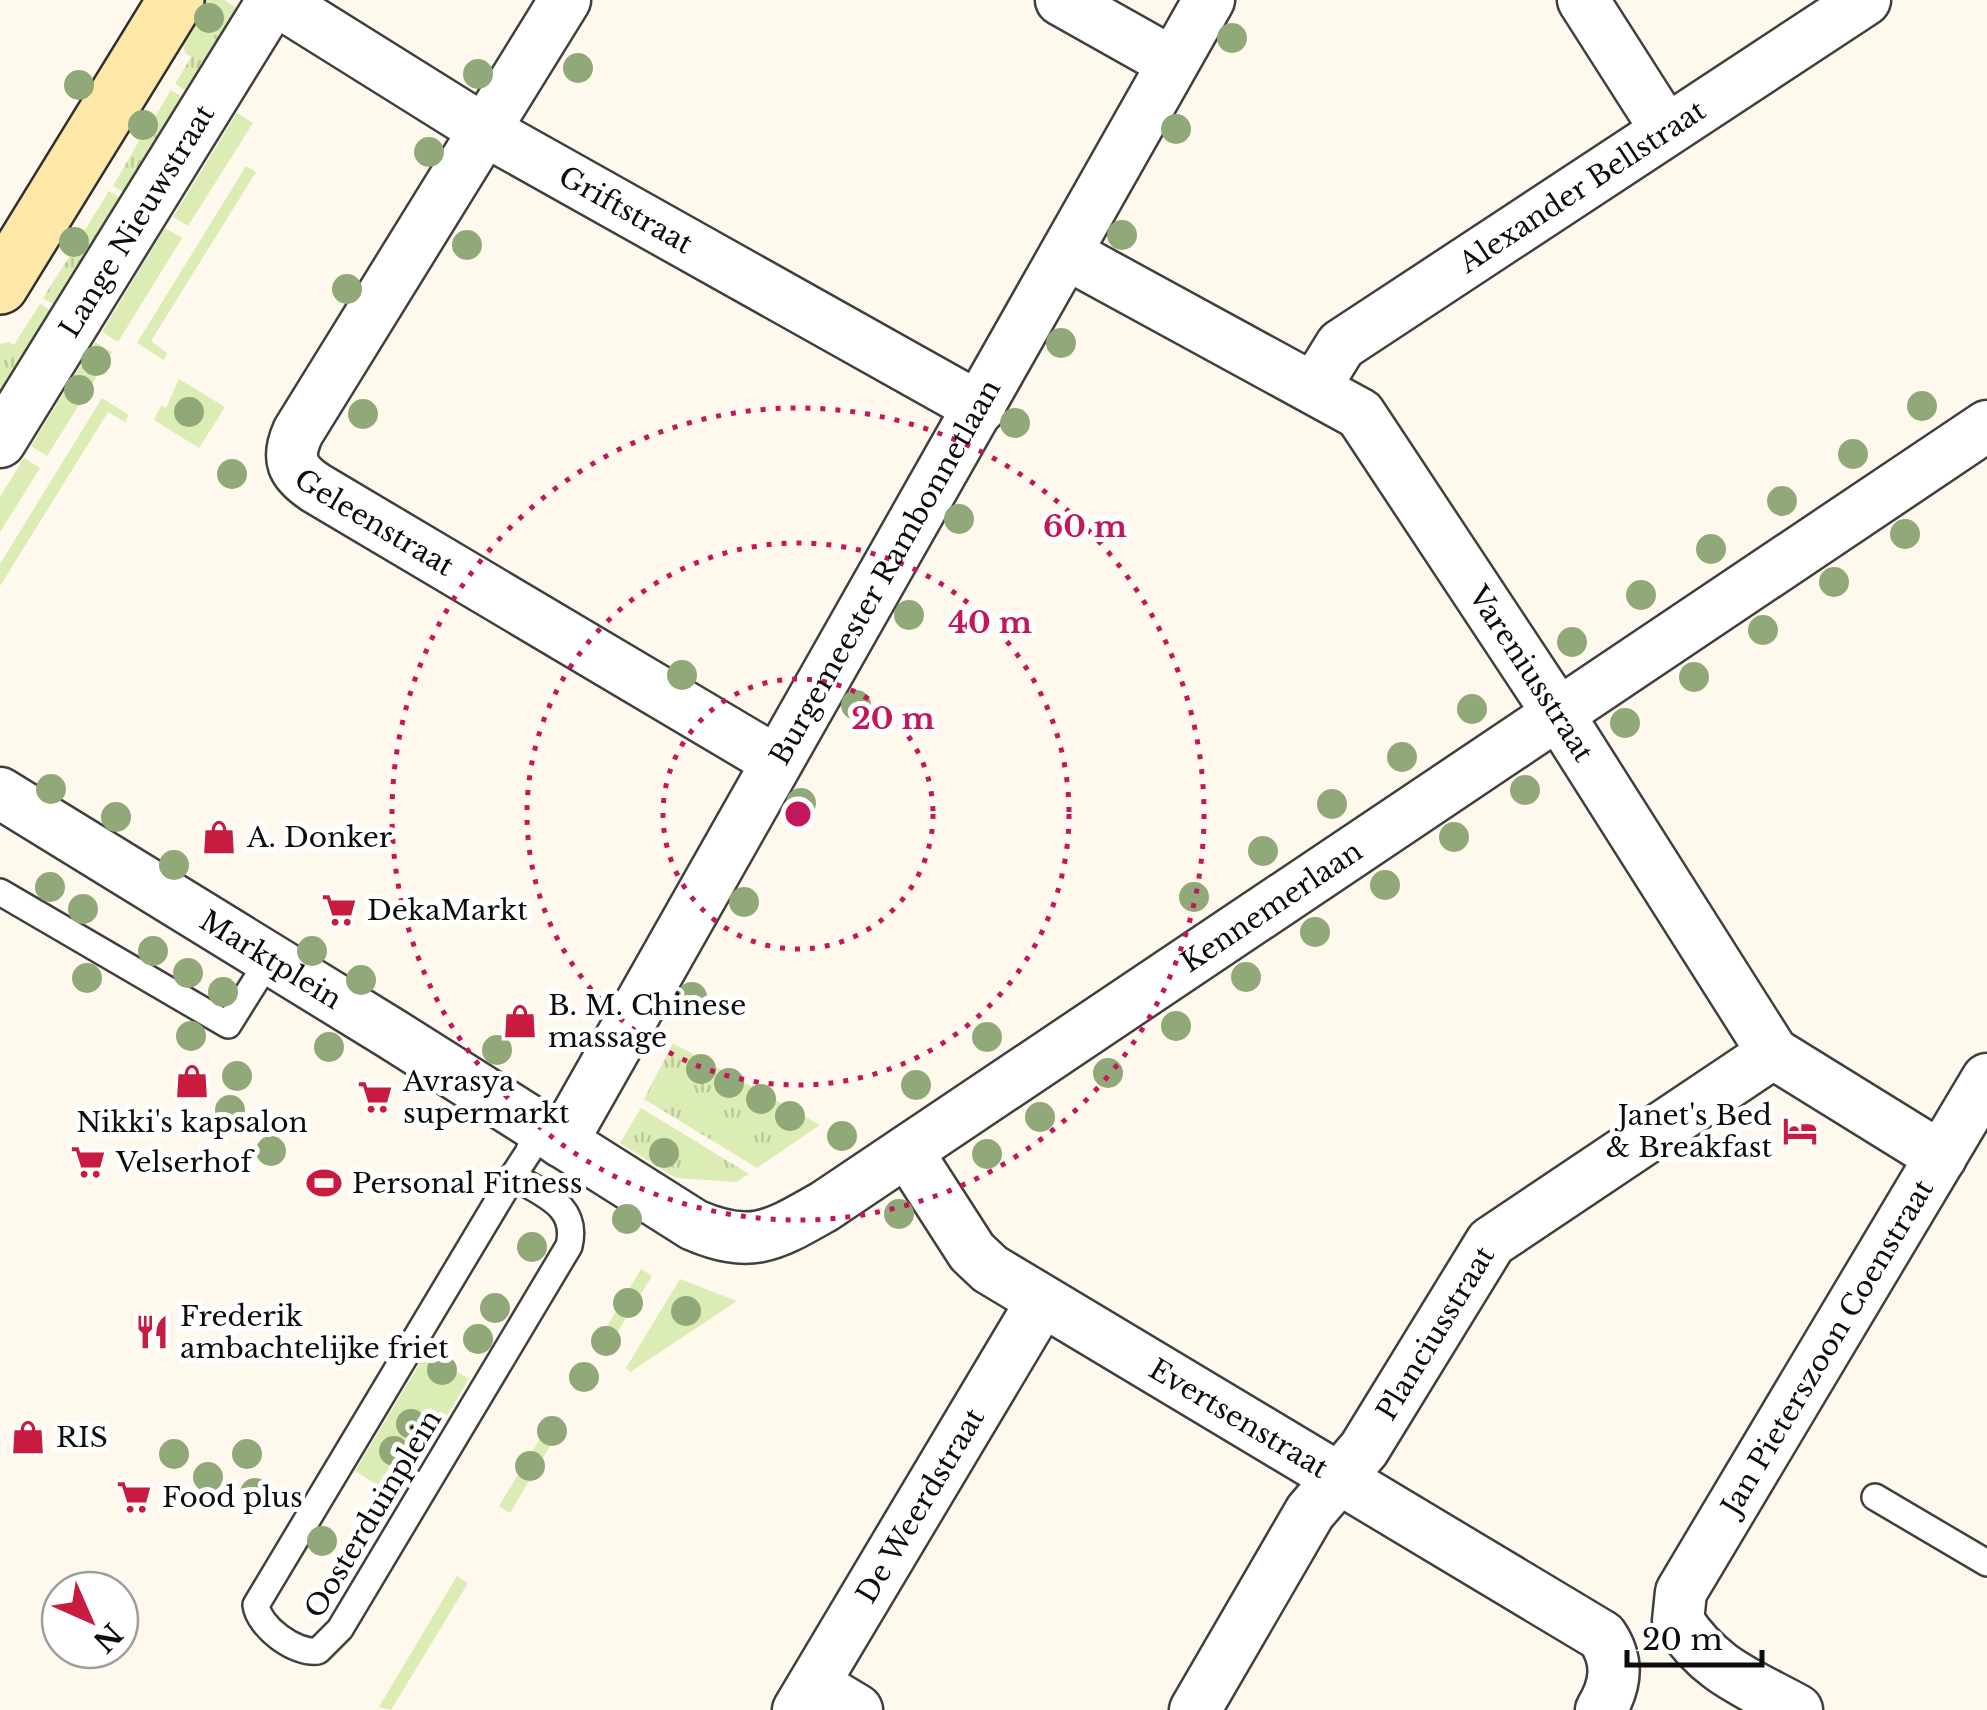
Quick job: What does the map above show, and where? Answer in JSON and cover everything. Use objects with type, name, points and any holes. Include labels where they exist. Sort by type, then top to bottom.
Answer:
[{"type":"street","points":[[0,286],[176,0]]},
{"type":"street","name":"Griftstraat","points":[[275,0],[484,130],[980,408]]},
{"type":"street","name":"Lange Nieuwstraat","points":[[0,442],[275,0]]},
{"type":"street","name":"Geleenstraat","points":[[565,0],[298,432],[290,449],[292,465],[316,488],[776,761]]},
{"type":"street","points":[[1061,0],[1172,63]]},
{"type":"street","name":"Burgemeester Rambonnetlaan","points":[[550,1134],[776,761],[1209,0]]},
{"type":"street","points":[[1584,0],[1666,130]]},
{"type":"street","name":"Alexander Bellstraat","points":[[1315,387],[1341,345],[1865,0]]},
{"type":"street","name":"Vareniusstraat","points":[[1067,254],[1360,414],[1557,712],[1773,1054],[1941,1157]]},
{"type":"street","name":"Kennemerlaan","points":[[550,1134],[694,1225],[730,1238],[749,1240],[778,1233],[826,1206],[1987,426]]},
{"type":"street","name":"Marktplein","points":[[4,805],[270,958],[550,1134]]},
{"type":"street","name":"Planciusstraat","points":[[1195,1710],[1310,1512],[1364,1450],[1491,1242],[1773,1054]]},
{"type":"street","name":"Jan Pieterszoon Coenstraat","points":[[1797,1710],[1711,1662],[1696,1648],[1678,1621],[1681,1592],[1987,1079]]},
{"type":"street","name":"Evertsenstraat","points":[[907,1150],[972,1252],[990,1269],[1591,1627],[1610,1648],[1614,1678],[1600,1710]]},
{"type":"street","name":"De Weerdstraat","points":[[806,1697],[1042,1301]]},
{"type":"street","points":[[806,1697],[857,1710]]},
{"type":"lane","points":[[0,892],[228,1025],[270,958]]},
{"type":"lane","name":"Oosterduinplein","points":[[513,1176],[565,1210],[572,1232],[568,1246],[340,1629],[318,1651],[300,1648],[260,1620],[256,1604],[513,1176],[528,1152],[550,1134]]},
{"type":"lane","points":[[1875,1497],[1987,1563]]},
{"type":"green space","points":[[202,0],[224,0],[247,14],[196,97],[175,84],[191,57],[185,53],[181,34]]},
{"type":"green space","points":[[171,90],[192,103],[133,198],[113,186],[139,141],[130,121],[150,111],[156,115]]},
{"type":"green space","points":[[237,113],[253,123],[188,226],[173,217]]},
{"type":"green space","points":[[246,166],[256,172],[151,341],[167,353],[164,360],[137,343]]},
{"type":"green space","points":[[109,191],[129,204],[64,311],[43,298],[69,257],[59,236],[62,231],[79,227],[85,230]]},
{"type":"green space","points":[[165,228],[182,238],[118,342],[102,332]]},
{"type":"green space","points":[[40,304],[61,316],[0,414],[0,344],[14,345]]},
{"type":"green space","points":[[95,342],[112,352],[47,456],[31,446]]},
{"type":"green space","points":[[179,379],[225,407],[199,448],[154,420],[161,406],[166,408]]},
{"type":"green space","points":[[102,398],[129,415],[125,422],[108,412],[0,586],[0,564]]},
{"type":"green space","points":[[24,458],[40,468],[0,532],[0,497]]},
{"type":"green space","points":[[673,1043],[820,1125],[757,1168],[644,1099]]},
{"type":"green space","points":[[641,1108],[749,1174],[736,1182],[676,1178],[620,1143]]},
{"type":"green space","points":[[641,1269],[652,1276],[607,1349],[597,1343]]},
{"type":"green space","points":[[680,1279],[737,1301],[630,1372],[626,1368]]},
{"type":"green space","points":[[426,1353],[469,1379],[397,1497],[355,1471]]},
{"type":"green space","points":[[553,1417],[563,1424],[510,1513],[499,1506]]},
{"type":"green space","points":[[457,1576],[468,1583],[391,1710],[379,1707]]},
{"type":"place","name":"A. Donker","points":[[219,837]]},
{"type":"place","name":"DekaMarkt","points":[[339,910]]},
{"type":"place","name":"B. M. Chinese massage","points":[[520,1021]]},
{"type":"place","name":"Nikki's kapsalon","points":[[192,1081]]},
{"type":"place","name":"Avrasya supermarkt","points":[[375,1097]]},
{"type":"place","name":"Janet's Bed & Breakfast","points":[[1800,1131]]},
{"type":"place","name":"Velserhof","points":[[88,1162]]},
{"type":"place","name":"Personal Fitness","points":[[324,1183]]},
{"type":"place","name":"Frederik ambachtelijke friet","points":[[152,1332]]},
{"type":"place","name":"RIS","points":[[28,1437]]},
{"type":"place","name":"Food plus","points":[[134,1497]]}]
